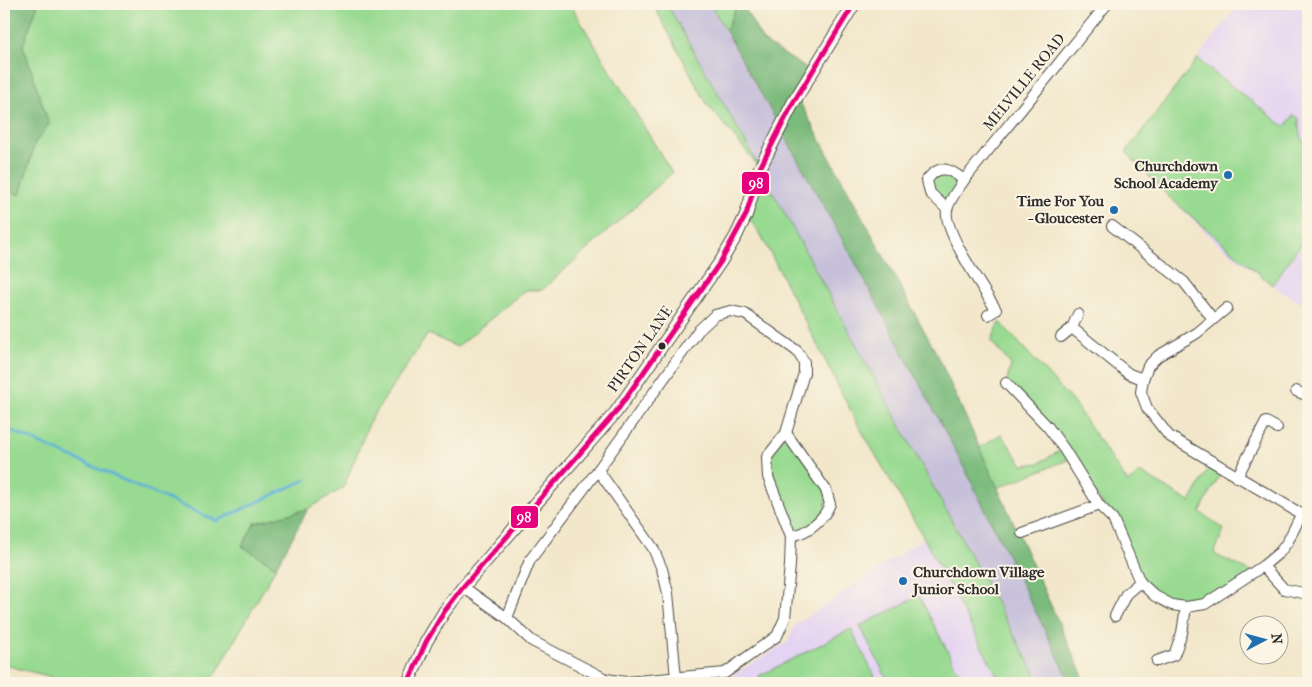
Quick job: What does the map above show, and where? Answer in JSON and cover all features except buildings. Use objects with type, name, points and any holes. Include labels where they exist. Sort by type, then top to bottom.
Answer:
[{"type":"street","name":"PIRTON LANE","points":[[408,683],[426,642],[444,612],[463,587],[616,412],[653,361],[736,236],[746,215],[760,168],[793,103],[854,4]]},
{"type":"street","name":"MELVILLE ROAD","points":[[947,209],[964,180],[1107,4]]},
{"type":"street","points":[[964,180],[954,172],[943,169],[933,172],[927,180],[930,193],[947,209],[947,222],[952,236],[996,310],[988,314]]},
{"type":"street","points":[[1112,226],[1184,282],[1213,319]]},
{"type":"street","points":[[1006,383],[1048,428],[1064,449],[1099,505],[1113,519],[1140,582],[1155,596],[1172,605],[1186,607],[1205,604],[1263,566],[1280,552],[1304,517],[1169,436],[1147,408],[1141,392],[1143,378],[1148,366],[1158,356],[1197,334],[1227,308]]},
{"type":"street","points":[[463,587],[507,618],[532,641],[606,679],[626,682],[725,672],[777,636],[785,618],[791,536],[768,477],[767,457],[786,433],[804,373],[804,362],[796,351],[745,314],[730,312],[715,315],[698,331],[598,470],[530,560],[507,618]]},
{"type":"street","points":[[1061,337],[1072,328],[1078,314]]},
{"type":"street","points":[[1072,328],[1129,374],[1143,378]]},
{"type":"street","points":[[1296,392],[1308,396]]},
{"type":"street","points":[[1237,477],[1266,422],[1277,428]]},
{"type":"street","points":[[786,433],[826,490],[830,504],[826,515],[801,534],[791,536]]},
{"type":"street","points":[[598,470],[653,548],[662,569],[668,593],[676,678]]},
{"type":"street","points":[[1022,533],[1099,505]]},
{"type":"street","points":[[1263,566],[1284,589],[1308,594]]},
{"type":"street","points":[[1115,616],[1126,594],[1140,582]]},
{"type":"street","points":[[1157,661],[1174,655],[1182,633],[1186,607]]},
{"type":"shaded area","points":[[667,4],[710,4],[856,264],[963,465],[1071,683],[1040,683],[760,168]]},
{"type":"shaded area","name":"Churchdown School Academy","points":[[1239,4],[1308,4],[1308,307],[1282,292],[1216,242],[1126,152]]},
{"type":"shaded area","name":"Churchdown Village Junior School","points":[[924,538],[1001,683],[727,683],[733,675],[788,642],[795,625]]},
{"type":"green space","points":[[4,4],[38,4],[23,45],[49,124],[35,143],[20,195],[4,189]]},
{"type":"green space","points":[[38,4],[570,4],[672,173],[542,290],[525,290],[457,347],[428,334],[371,419],[343,488],[308,509],[255,523],[242,546],[276,567],[211,683],[60,683],[52,677],[4,665],[4,189],[20,195],[35,143],[49,124],[23,45]]},
{"type":"green space","points":[[653,4],[667,4],[760,168],[707,104]]},
{"type":"green space","points":[[710,4],[737,4],[726,31]]},
{"type":"green space","points":[[737,4],[742,4],[763,41],[812,72],[797,97],[938,356],[1086,683],[1071,683],[963,465],[856,264],[726,31]]},
{"type":"green space","name":"Churchdown School Academy","points":[[1198,58],[1203,64],[1285,127],[1294,115],[1299,118],[1300,134],[1308,146],[1308,234],[1272,285],[1169,197],[1126,152]]},
{"type":"green space","points":[[760,168],[1040,683],[1001,683],[924,538],[857,423],[761,235],[746,215]]},
{"type":"green space","points":[[943,169],[964,180],[947,209],[930,193],[933,172]]},
{"type":"green space","points":[[1000,322],[1073,402],[1128,483],[1140,472],[1190,502],[1212,462],[1223,469],[1200,512],[1224,529],[1214,554],[1253,573],[1214,599],[1172,605],[1140,582],[1113,519],[1070,459],[997,488],[979,448],[1001,434],[1023,465],[1039,463],[1063,449],[1006,383],[1011,365],[991,341]]},
{"type":"green space","points":[[786,433],[826,490],[826,515],[791,536],[767,457]]},
{"type":"green space","points":[[308,509],[276,567],[242,546],[255,523]]},
{"type":"green space","points":[[919,596],[964,683],[889,683],[860,626]]},
{"type":"green space","points":[[851,629],[878,683],[762,683],[759,676]]},
{"type":"waterway","points":[[12,431],[217,521],[305,480]]},
{"type":"transit line","name":"98","points":[[408,683],[426,642],[444,612],[463,587],[616,412],[721,261],[746,215],[760,168],[793,103],[854,4]]},
{"type":"place","name":"Churchdown School Academy","points":[[1228,175]]},
{"type":"place","name":"Time For You - Gloucester","points":[[1114,210]]},
{"type":"place","name":"Churchdown Village Junior School","points":[[903,581]]}]
